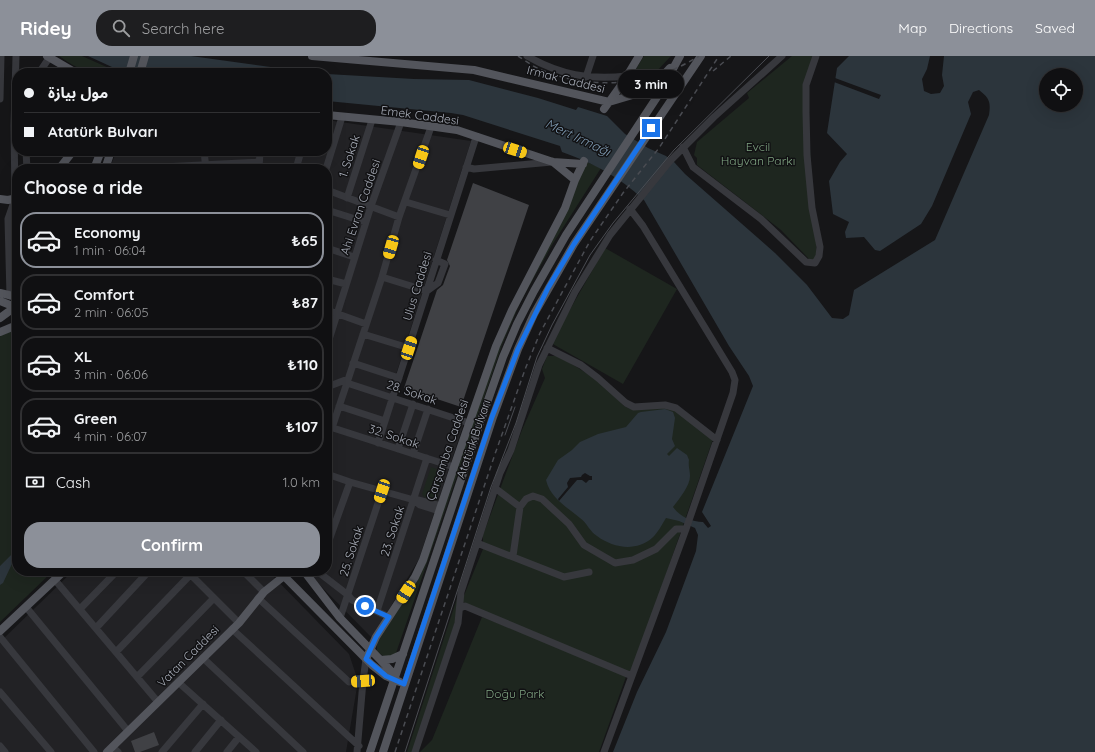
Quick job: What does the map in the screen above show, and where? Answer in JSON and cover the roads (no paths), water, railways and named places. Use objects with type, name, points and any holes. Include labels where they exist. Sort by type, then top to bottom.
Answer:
[{"type":"main road","points":[[130,68],[134,56]]},
{"type":"main road","points":[[142,68],[146,56]]},
{"type":"main road","name":"Irmak Caddesi","points":[[312,56],[358,58],[474,70],[606,105],[636,94],[649,87],[659,80],[680,56]]},
{"type":"main road","points":[[606,105],[627,76],[639,56]]},
{"type":"main road","name":"Atatürk Bulvarı","points":[[370,752],[503,357],[534,291],[566,235],[659,94],[680,56]]},
{"type":"main road","name":"Atatürk Bulvarı","points":[[383,752],[492,417],[518,349],[548,288],[574,244],[701,56]]},
{"type":"main road","points":[[48,57],[67,68]]},
{"type":"main road","name":"Emek Caddesi","points":[[332,116],[401,122],[457,130],[553,162],[584,163]]},
{"type":"main road","points":[[62,164],[69,156]]},
{"type":"main road","name":"Emek Caddesi","points":[[553,162],[575,180]]},
{"type":"main road","name":"Çarşamba Caddesi","points":[[366,659],[370,648],[415,577],[423,560],[496,346],[512,310],[565,208],[575,180],[584,163]]},
{"type":"main road","points":[[0,199],[12,199]]},
{"type":"main road","points":[[0,293],[12,296]]},
{"type":"main road","points":[[0,301],[12,304]]},
{"type":"main road","points":[[0,318],[12,308]]},
{"type":"main road","points":[[0,332],[12,327]]},
{"type":"main road","points":[[0,631],[59,576]]},
{"type":"main road","name":"Vatan Caddesi","points":[[112,750],[128,731],[239,623],[278,576]]},
{"type":"main road","points":[[286,576],[366,659],[379,670],[404,684]]},
{"type":"main road","points":[[308,576],[340,618],[391,671],[395,680]]},
{"type":"main road","points":[[381,660],[392,659],[403,654]]},
{"type":"street","points":[[527,56],[560,72],[586,77],[605,78],[627,76]]},
{"type":"street","points":[[586,77],[593,56]]},
{"type":"street","points":[[415,752],[458,623],[462,592],[495,488],[511,450],[547,348],[575,292],[610,235],[675,155],[714,117],[782,56]]},
{"type":"street","points":[[683,148],[693,167],[761,218],[806,262],[815,263],[819,256],[820,247],[812,208],[807,155],[806,85],[816,56]]},
{"type":"street","points":[[42,68],[48,57]]},
{"type":"street","points":[[0,98],[1,58],[16,60]]},
{"type":"street","points":[[332,150],[342,117]]},
{"type":"street","name":"1. Sokak","points":[[347,198],[372,120]]},
{"type":"street","name":"Ahi Evran Caddesi","points":[[332,328],[365,222],[401,122]]},
{"type":"street","points":[[332,422],[339,406],[382,277],[399,217],[406,202],[431,127]]},
{"type":"street","name":"Ulus Caddesi","points":[[378,442],[476,137]]},
{"type":"street","points":[[466,167],[474,169],[553,162]]},
{"type":"street","points":[[332,192],[399,217]]},
{"type":"street","points":[[406,202],[450,215]]},
{"type":"street","points":[[604,752],[717,440],[733,393],[735,380],[732,372],[632,207]]},
{"type":"street","points":[[12,209],[8,219],[12,271]]},
{"type":"street","points":[[332,212],[365,222]]},
{"type":"street","points":[[332,250],[354,257]]},
{"type":"street","points":[[382,277],[427,291]]},
{"type":"street","points":[[332,280],[346,284]]},
{"type":"street","points":[[332,312],[366,324]]},
{"type":"street","points":[[363,334],[409,348]]},
{"type":"street","points":[[547,348],[587,369],[626,403],[634,407],[665,405],[676,408],[717,440]]},
{"type":"street","points":[[353,363],[399,378]]},
{"type":"street","points":[[332,386],[347,381]]},
{"type":"street","name":"28. Sokak","points":[[347,381],[469,423]]},
{"type":"street","points":[[398,449],[413,404]]},
{"type":"street","points":[[339,406],[385,421]]},
{"type":"street","points":[[413,454],[428,410]]},
{"type":"street","name":"32. Sokak","points":[[332,428],[454,467]]},
{"type":"street","name":"23. Sokak","points":[[377,611],[427,458]]},
{"type":"street","points":[[332,476],[414,500],[422,500],[440,508]]},
{"type":"street","points":[[332,532],[350,482]]},
{"type":"street","points":[[495,488],[520,507]]},
{"type":"street","name":"25. Sokak","points":[[340,618],[382,491]]},
{"type":"street","points":[[513,556],[520,507],[532,496],[542,499],[569,524],[584,545],[615,563],[633,560],[656,549],[676,529],[686,528]]},
{"type":"street","points":[[477,543],[564,577],[590,572]]},
{"type":"street","points":[[80,609],[112,576]]},
{"type":"street","points":[[96,628],[144,576]]},
{"type":"street","points":[[116,652],[186,576]]},
{"type":"street","points":[[194,576],[239,623]]},
{"type":"street","points":[[248,576],[349,682],[363,681]]},
{"type":"street","points":[[323,576],[348,595],[352,600],[389,617]]},
{"type":"street","points":[[55,580],[158,702]]},
{"type":"street","points":[[137,677],[214,598]]},
{"type":"street","points":[[460,608],[464,606],[632,676]]},
{"type":"street","points":[[26,607],[128,731]]},
{"type":"street","points":[[232,629],[358,749]]},
{"type":"street","points":[[0,637],[94,752]]},
{"type":"street","points":[[203,658],[303,752]]},
{"type":"street","name":"Çarşamba Caddesi","points":[[358,749],[366,659]]},
{"type":"street","points":[[178,682],[256,752]]},
{"type":"street","points":[[0,692],[51,752]]},
{"type":"street","points":[[162,752],[202,704]]},
{"type":"street","points":[[195,752],[221,720]]},
{"type":"street","points":[[227,752],[239,737]]},
{"type":"street","points":[[0,746],[5,752]]},
{"type":"water","points":[[88,56],[191,56],[279,68],[114,68]]},
{"type":"water","name":"Mert Irmağı","points":[[849,56],[930,56],[927,69],[922,79],[924,91],[931,94],[940,93],[944,86],[942,75],[944,56],[1095,56],[1095,752],[613,752],[637,692],[666,632],[696,551],[698,535],[695,528],[679,521],[666,518],[656,534],[646,542],[632,547],[617,546],[603,540],[592,532],[582,520],[555,497],[546,480],[558,460],[580,442],[598,434],[626,427],[638,413],[665,409],[673,412],[675,418],[672,439],[675,446],[667,454],[669,456],[677,448],[687,455],[689,460],[690,480],[684,492],[673,507],[676,511],[691,520],[703,522],[708,528],[711,526],[702,512],[753,386],[749,376],[729,346],[644,200],[625,184],[596,166],[562,152],[560,146],[463,115],[332,101],[332,74],[414,79],[469,80],[538,98],[576,110],[578,107],[607,116],[625,134],[648,148],[666,156],[674,162],[685,174],[775,253],[807,285],[832,318],[843,319],[849,315],[854,290],[935,240],[989,115],[990,106],[988,100],[979,90],[973,92],[968,102],[971,114],[932,206],[921,224],[880,251],[875,250],[864,237],[846,238],[845,232],[849,222],[833,214],[829,181],[840,162],[847,154],[827,133],[837,68]]},
{"type":"water","points":[[12,554],[12,564],[3,583],[0,585],[0,566]]},
{"type":"tram line","points":[[405,752],[491,487],[516,423],[537,357],[552,325],[590,255],[613,223],[674,150],[769,56]]},
{"type":"tram line","points":[[505,435],[515,407]]},
{"type":"railway","points":[[518,56],[541,70],[563,77],[603,83],[643,79],[681,66],[699,56]]},
{"type":"railway","points":[[395,752],[495,454],[526,367],[540,333],[590,241],[623,193],[659,148],[719,56]]},
{"type":"railway","points":[[713,71],[731,56]]},
{"type":"park label","name":"Evcil Hayvan Parkı","points":[[758,153]]},
{"type":"park label","name":"Doğu Park","points":[[515,693]]}]
